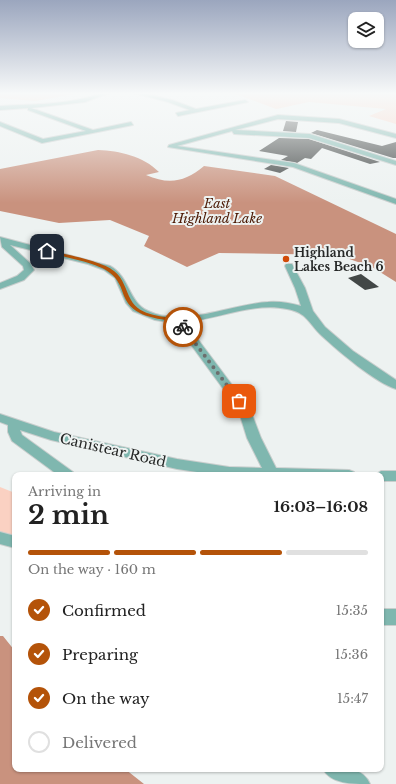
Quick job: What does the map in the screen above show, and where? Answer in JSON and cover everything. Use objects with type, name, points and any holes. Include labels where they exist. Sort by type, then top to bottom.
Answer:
[{"type":"street","points":[[13,130],[37,140],[49,140],[104,130]]},
{"type":"street","points":[[86,130],[93,132]]},
{"type":"street","points":[[232,130],[177,143],[171,146],[294,165],[396,202]]},
{"type":"street","points":[[372,130],[396,136]]},
{"type":"street","points":[[223,132],[310,136],[396,163]]},
{"type":"street","points":[[0,286],[20,278],[27,274],[29,270],[27,265],[5,245],[3,240]]},
{"type":"street","points":[[3,240],[106,268],[120,279],[129,301],[136,309],[147,315],[179,321],[252,306],[278,305],[308,312]]},
{"type":"street","points":[[289,266],[300,288],[308,312],[324,332],[379,376],[396,385]]},
{"type":"street","points":[[179,321],[244,409],[254,438],[271,472]]},
{"type":"street","name":"Canistear Road","points":[[0,418],[51,436],[218,472]]},
{"type":"street","points":[[14,424],[14,432],[17,438],[64,472]]},
{"type":"street","points":[[384,476],[396,476]]},
{"type":"street","points":[[0,538],[12,541]]},
{"type":"street","points":[[384,618],[396,617]]},
{"type":"street","points":[[339,772],[359,784]]},
{"type":"shaded area","points":[[0,487],[12,492],[12,544],[0,541]]},
{"type":"water","name":"East Highland Lake","points":[[98,150],[123,153],[138,158],[159,172],[146,175],[162,180],[169,181],[183,179],[204,166],[275,176],[396,234],[396,282],[372,267],[338,255],[219,253],[187,267],[144,246],[149,236],[110,220],[59,223],[0,211],[0,169]]},
{"type":"water","points":[[0,636],[3,636],[12,647],[12,772],[129,772],[144,784],[0,784]]},
{"type":"building","points":[[283,130],[296,130],[296,132],[283,131]]},
{"type":"building","points":[[317,130],[382,146],[396,142],[396,158],[311,133]]},
{"type":"building","points":[[279,138],[309,139],[380,162],[370,164],[322,148],[311,159],[305,158],[297,163],[281,160],[288,156],[259,151]]},
{"type":"building","points":[[271,165],[289,168],[280,173],[264,169]]},
{"type":"building","points":[[361,274],[379,287],[365,290],[348,278]]},
{"type":"way so far","points":[[183,327],[239,401]]},
{"type":"place","name":"Highland Lakes Beach 6","points":[[286,259]]},
{"type":"route","points":[[47,251],[111,270],[120,279],[129,301],[136,309],[147,315],[179,321],[183,327]]}]
